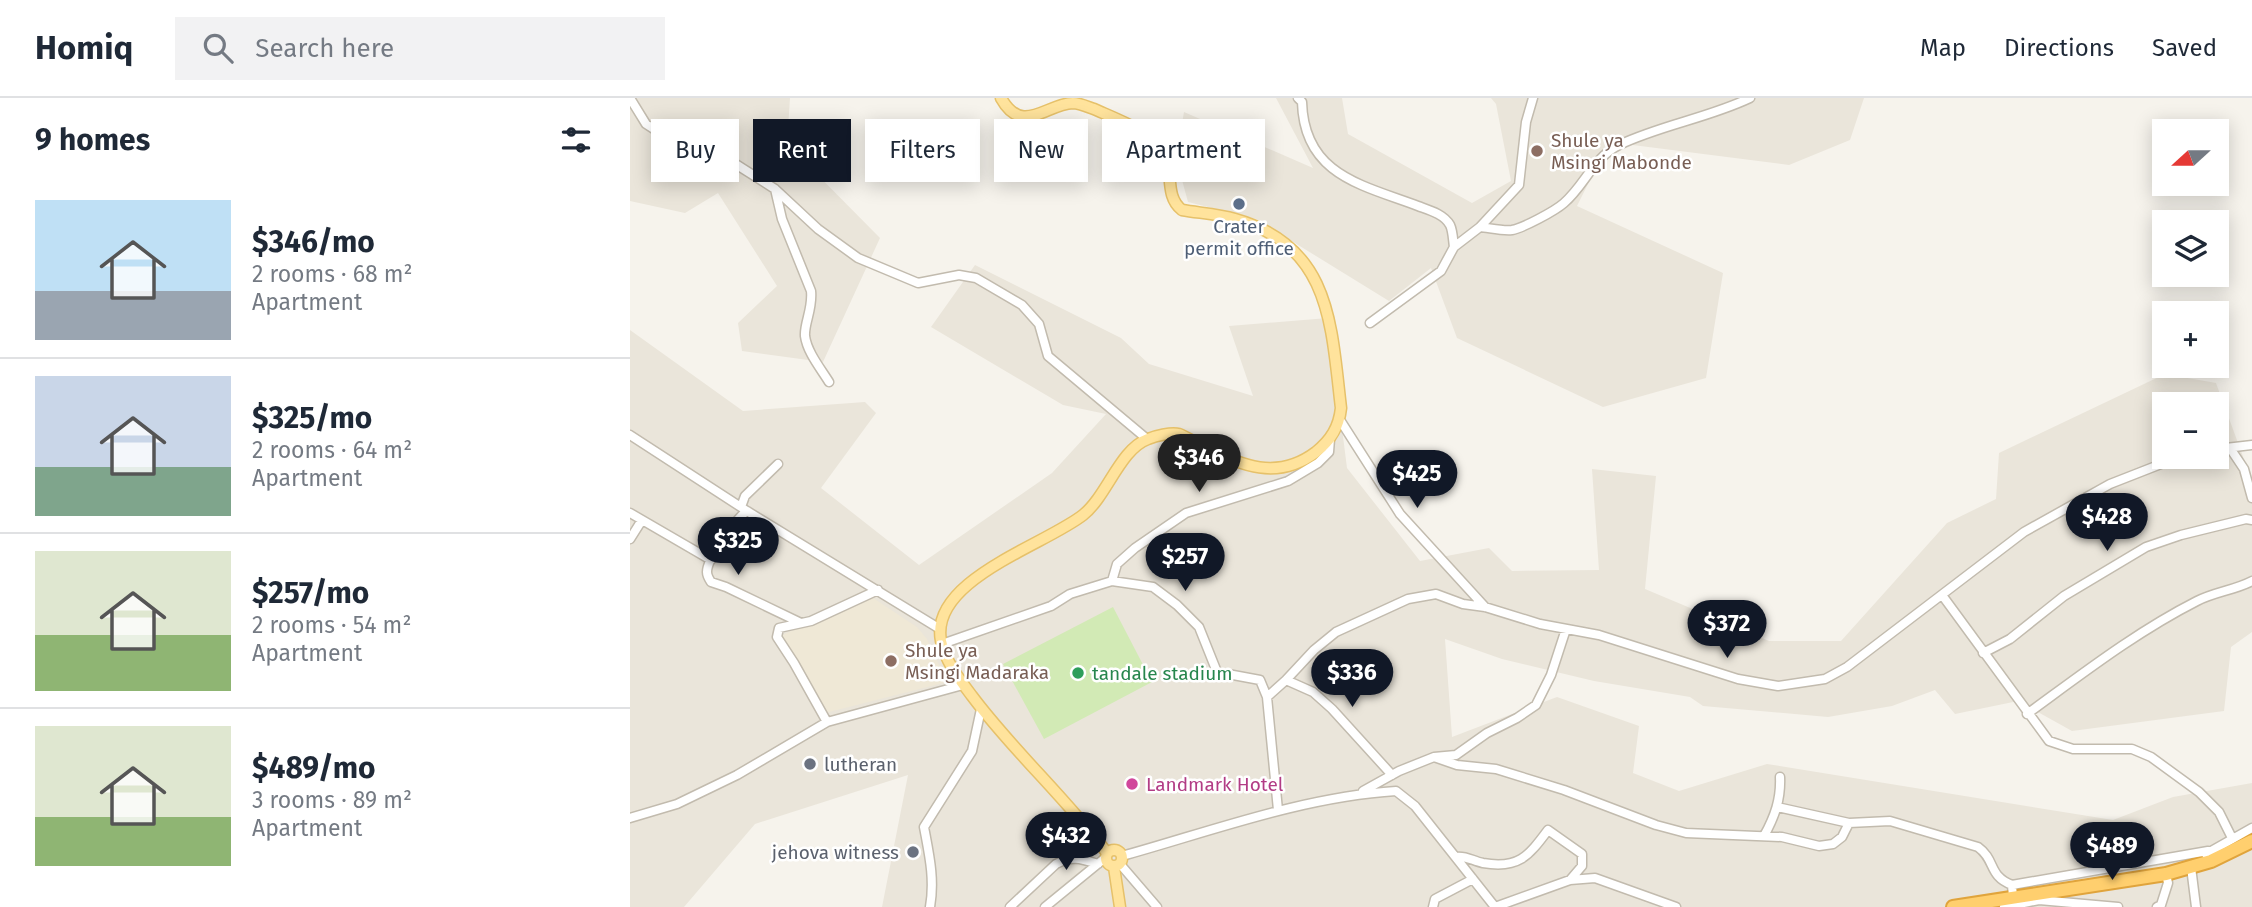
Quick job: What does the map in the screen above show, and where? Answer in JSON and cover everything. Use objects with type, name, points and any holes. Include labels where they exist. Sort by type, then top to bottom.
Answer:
[{"type":"highway","points":[[1953,907],[2013,891],[2039,896],[2128,873],[2166,874],[2211,861],[2252,841]]},
{"type":"main road","points":[[1002,98],[1008,110],[1024,116],[1035,116],[1073,103],[1092,108],[1153,138],[1169,162],[1171,196],[1175,205],[1182,210],[1235,219],[1278,236],[1301,258],[1315,280],[1331,323],[1341,408],[1340,420],[1330,439],[1300,463],[1280,469],[1256,468],[1234,462],[1178,434],[1147,439],[1133,447],[1092,506],[1083,514],[1031,547],[984,572],[958,592],[944,613],[940,629],[942,644],[963,685],[981,709],[1092,832],[1107,863],[1119,863]]},
{"type":"main road","points":[[1104,858],[1114,850],[1119,863],[1120,907]]},
{"type":"street","points":[[630,98],[646,124],[666,137],[734,163],[775,189],[818,229],[858,258],[918,283],[959,275],[976,278],[1021,305],[1039,324],[1048,356],[1147,439]]},
{"type":"street","points":[[1298,98],[1302,102],[1303,119],[1310,139],[1326,163],[1343,178],[1438,213],[1450,225],[1454,247]]},
{"type":"street","points":[[1370,323],[1441,271],[1454,247],[1480,227],[1519,185],[1526,122],[1533,98]]},
{"type":"street","points":[[1480,227],[1511,230],[1525,225],[1564,203],[1599,159],[1618,146],[1669,126],[1708,116],[1750,98]]},
{"type":"street","points":[[775,189],[782,219],[811,291],[813,304],[805,336],[828,382]]},
{"type":"street","points":[[1340,420],[1400,514],[1485,607]]},
{"type":"street","points":[[630,435],[744,509],[940,629]]},
{"type":"street","points":[[1112,581],[1117,564],[1135,548],[1186,513],[1287,481],[1318,463],[1329,452],[1330,439]]},
{"type":"street","points":[[2252,445],[2230,447],[2244,468],[2252,498]]},
{"type":"street","points":[[778,464],[745,496],[744,509],[711,560],[707,571],[711,582],[801,623]]},
{"type":"street","points":[[1267,696],[1336,632],[1408,599],[1437,594],[1463,604],[1485,607],[1540,624],[1599,635],[1738,679],[1778,686],[1825,678],[1847,667],[2024,531],[2110,484],[2152,468]]},
{"type":"street","points":[[630,513],[711,560]]},
{"type":"street","points":[[1983,653],[2010,639],[2064,596],[2146,547],[2181,535],[2246,519],[2252,520]]},
{"type":"street","points":[[630,539],[642,520]]},
{"type":"street","points":[[942,644],[1051,606],[1070,594],[1112,581],[1153,587],[1177,605],[1199,627],[1217,672],[1260,681],[1267,696],[1278,810]]},
{"type":"street","points":[[2027,714],[2120,646],[2160,622],[2199,600],[2252,581]]},
{"type":"street","points":[[827,722],[777,637],[779,628],[811,621],[878,590]]},
{"type":"street","points":[[1942,596],[2049,741],[2073,750],[2132,750],[2151,757],[2199,792],[2219,812],[2232,838]]},
{"type":"street","points":[[1358,793],[1434,757],[1457,755],[1487,733],[1536,705],[1551,675],[1566,629]]},
{"type":"street","points":[[1286,680],[1313,692],[1332,709],[1392,775]]},
{"type":"street","points":[[630,818],[677,804],[737,775],[827,722],[963,685]]},
{"type":"street","points":[[930,907],[933,890],[932,867],[924,827],[972,751],[981,709]]},
{"type":"street","points":[[1434,757],[1457,765],[1496,769],[1564,790],[1656,825],[1686,832],[1782,837],[1819,846],[1833,844],[1842,837],[1849,822]]},
{"type":"street","points":[[1764,836],[1777,807],[1780,777]]},
{"type":"street","points":[[1157,907],[1119,863],[1278,810],[1358,793],[1395,791],[1415,806],[1495,907],[1570,880],[1595,878],[1676,907]]},
{"type":"street","points":[[1777,807],[1849,822],[1890,821],[1979,847],[1987,854],[1994,873],[2013,891],[2088,871],[2128,873],[2208,851],[2252,828]]},
{"type":"street","points":[[1456,857],[1506,865],[1530,855],[1548,830],[1582,854],[1582,866],[1570,880]]},
{"type":"street","points":[[2196,907],[2191,867],[2208,851]]},
{"type":"street","points":[[1010,907],[1056,864],[1065,859],[1104,858]]},
{"type":"street","points":[[1045,907],[1104,858]]},
{"type":"street","points":[[2157,907],[2161,905],[2168,883],[2166,874]]},
{"type":"street","points":[[1433,907],[1435,899],[1473,880]]},
{"type":"street","points":[[2004,907],[2039,896],[2119,907]]},
{"type":"shaded area","points":[[630,98],[790,98],[789,119],[753,119],[753,182],[825,182],[880,238],[823,362],[742,351],[738,323],[777,286],[718,193],[685,213],[630,201]]},
{"type":"shaded area","points":[[1276,98],[1342,98],[1348,134],[1472,203],[1511,181],[1496,104],[1491,98],[1864,98],[1850,140],[1789,165],[1609,142],[1577,206],[1723,273],[1706,378],[1603,407],[1457,338],[1431,268],[1389,301],[1256,219],[1188,202],[1183,182],[1265,182],[1265,147],[1313,168]]},
{"type":"shaded area","points":[[1184,112],[1200,119],[1183,119]]},
{"type":"shaded area","points":[[975,265],[1121,338],[1149,364],[1253,396],[1229,326],[1328,318],[1347,468],[1420,561],[1489,548],[1512,571],[1599,570],[1592,469],[1656,476],[1645,589],[1769,641],[1841,641],[1947,523],[1996,499],[1999,453],[2157,378],[2188,378],[2216,383],[2219,392],[2152,392],[2152,469],[2229,469],[2229,418],[2252,481],[2252,632],[2231,647],[2224,711],[2072,731],[2018,701],[1955,714],[1935,690],[1892,706],[1828,717],[1703,706],[1690,697],[1594,681],[1502,659],[1445,639],[1452,737],[1557,697],[1639,726],[1633,773],[1679,791],[1767,764],[2113,820],[2173,797],[2252,783],[2252,907],[882,907],[908,775],[755,824],[684,907],[630,907],[630,330],[743,411],[865,402],[876,413],[821,488],[919,565],[1052,473],[1106,414],[1063,405],[931,327]]},
{"type":"shaded area","points":[[870,596],[917,627],[927,639],[947,682],[825,713],[780,636]]},
{"type":"green space","name":"tandale stadium","points":[[1113,607],[1152,682],[1044,739],[1003,664]]},
{"type":"place","name":"Shule ya Msingi Mabonde","points":[[1537,151]]},
{"type":"place","name":"Crater permit office","points":[[1239,204]]},
{"type":"place","name":"Shule ya Msingi Madaraka","points":[[891,661]]},
{"type":"place","name":"tandale stadium","points":[[1078,673]]},
{"type":"place","name":"lutheran","points":[[810,764]]},
{"type":"place","name":"Landmark Hotel","points":[[1132,784]]},
{"type":"place","name":"jehova witness","points":[[913,852]]}]
